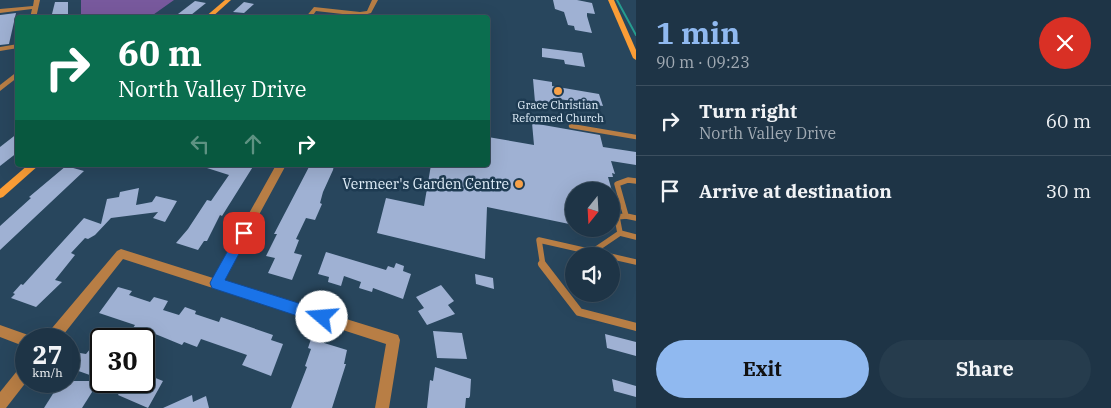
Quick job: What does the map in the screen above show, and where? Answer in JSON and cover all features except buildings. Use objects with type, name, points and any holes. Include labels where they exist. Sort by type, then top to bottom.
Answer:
[{"type":"main road","points":[[210,15],[228,0]]},
{"type":"main road","points":[[611,0],[636,58]]},
{"type":"main road","points":[[0,194],[32,167]]},
{"type":"street","points":[[34,15],[37,0]]},
{"type":"street","points":[[310,15],[314,9],[360,14],[369,12],[374,0]]},
{"type":"street","points":[[0,12],[35,7]]},
{"type":"street","points":[[0,49],[15,46]]},
{"type":"street","points":[[0,89],[15,76]]},
{"type":"street","points":[[216,283],[280,167]]},
{"type":"street","points":[[61,328],[121,254],[393,340],[382,408]]},
{"type":"street","points":[[0,331],[15,337]]},
{"type":"street","points":[[0,404],[15,385]]},
{"type":"lane","points":[[571,126],[636,137]]},
{"type":"lane","points":[[626,216],[617,184],[628,180],[636,182]]},
{"type":"lane","points":[[620,217],[636,218]]},
{"type":"lane","points":[[620,234],[636,237]]},
{"type":"lane","points":[[600,247],[614,238]]},
{"type":"lane","points":[[565,294],[542,265],[540,240],[570,247]]},
{"type":"lane","points":[[620,258],[636,262]]},
{"type":"lane","points":[[571,302],[579,312],[636,327]]},
{"type":"shaded area","points":[[81,0],[174,0],[153,15],[81,15]]},
{"type":"waterway","points":[[617,0],[636,35]]},
{"type":"place","name":"Grace Christian Reformed Church","points":[[558,91]]},
{"type":"place","name":"Vermeer's Garden Centre","points":[[519,184]]},
{"type":"route","points":[[244,233],[216,283],[322,317]]}]
